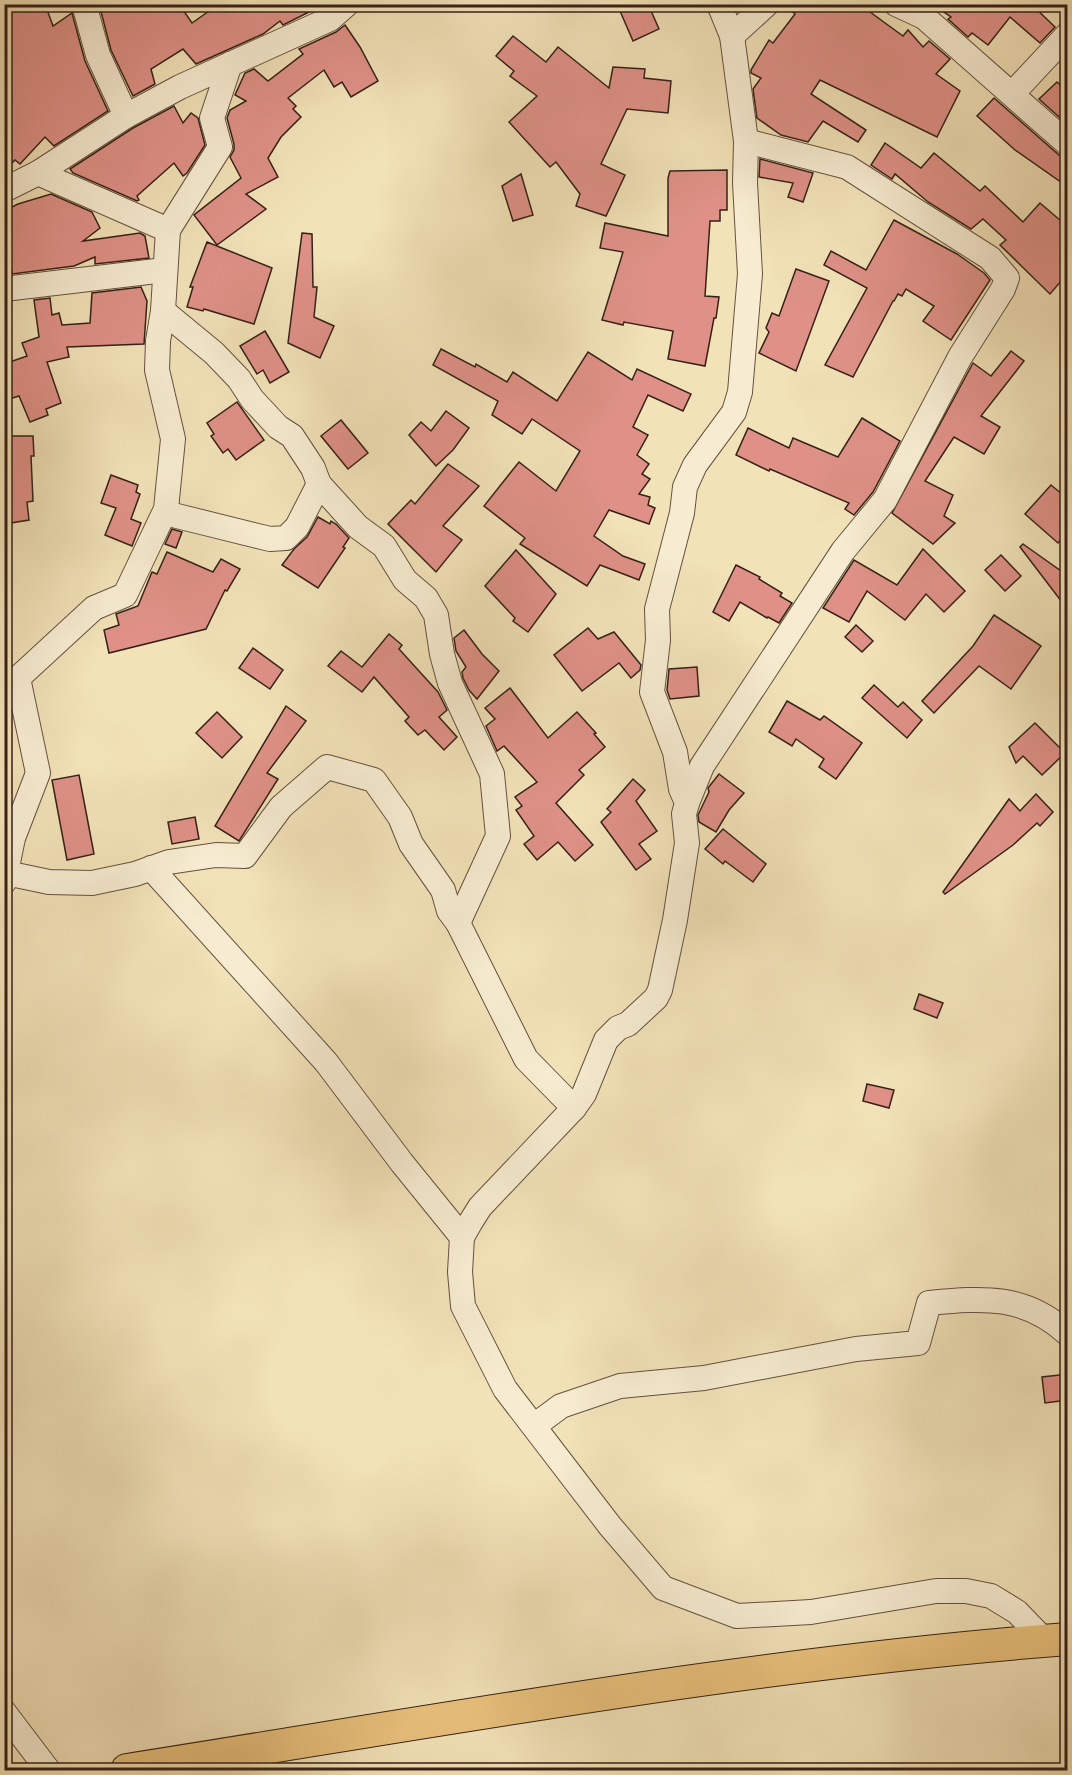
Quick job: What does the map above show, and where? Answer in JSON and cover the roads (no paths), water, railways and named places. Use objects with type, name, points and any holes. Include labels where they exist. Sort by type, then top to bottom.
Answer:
[{"type":"main road","points":[[127,1770],[754,1671],[1056,1640]]},
{"type":"street","points":[[84,4],[98,55],[126,116]]},
{"type":"street","points":[[4,190],[38,173],[126,116],[180,87],[330,19],[347,4]]},
{"type":"street","points":[[687,803],[681,789],[675,752],[652,692],[658,640],[657,609],[682,513],[685,488],[695,465],[734,412],[740,392],[750,274],[745,183],[746,141],[732,36],[719,4]]},
{"type":"street","points":[[732,36],[767,4]]},
{"type":"street","points":[[896,4],[924,17],[1068,144]]},
{"type":"street","points":[[1012,94],[1068,34]]},
{"type":"street","points":[[230,64],[212,118],[220,147],[168,230],[157,370],[173,439],[165,513],[125,595],[94,608],[11,675],[38,773],[13,838],[5,877],[49,882],[92,883],[135,874],[169,862],[245,855],[281,807],[327,767],[374,780],[400,817],[411,844],[443,890],[449,911],[458,923],[526,1059],[574,1108]]},
{"type":"street","points":[[746,141],[847,167],[990,258],[1007,278],[1003,289],[960,357],[885,500],[843,551],[702,766],[684,814],[686,852],[660,990],[656,998],[628,1024],[618,1028],[606,1040],[584,1094],[574,1108],[480,1207],[462,1237],[460,1272],[463,1306],[505,1389],[610,1527],[663,1588],[737,1616],[811,1612],[936,1592],[966,1591],[992,1596],[1056,1640]]},
{"type":"street","points":[[38,173],[168,230]]},
{"type":"street","points":[[4,289],[165,270]]},
{"type":"street","points":[[163,311],[214,352],[239,379],[252,399],[278,426],[292,436],[313,468],[319,484],[358,527],[384,546],[405,580],[426,598],[436,615],[442,654],[450,683],[492,774],[498,836],[458,923]]},
{"type":"street","points":[[165,513],[270,539],[286,538],[297,527],[319,484]]},
{"type":"street","points":[[151,868],[326,1062],[402,1163],[462,1237]]},
{"type":"street","points":[[534,1426],[561,1406],[620,1386],[704,1378],[856,1349],[918,1343],[929,1303],[981,1299],[1017,1304],[1052,1319],[1068,1334]]},
{"type":"street","points":[[4,1712],[48,1770]]}]
